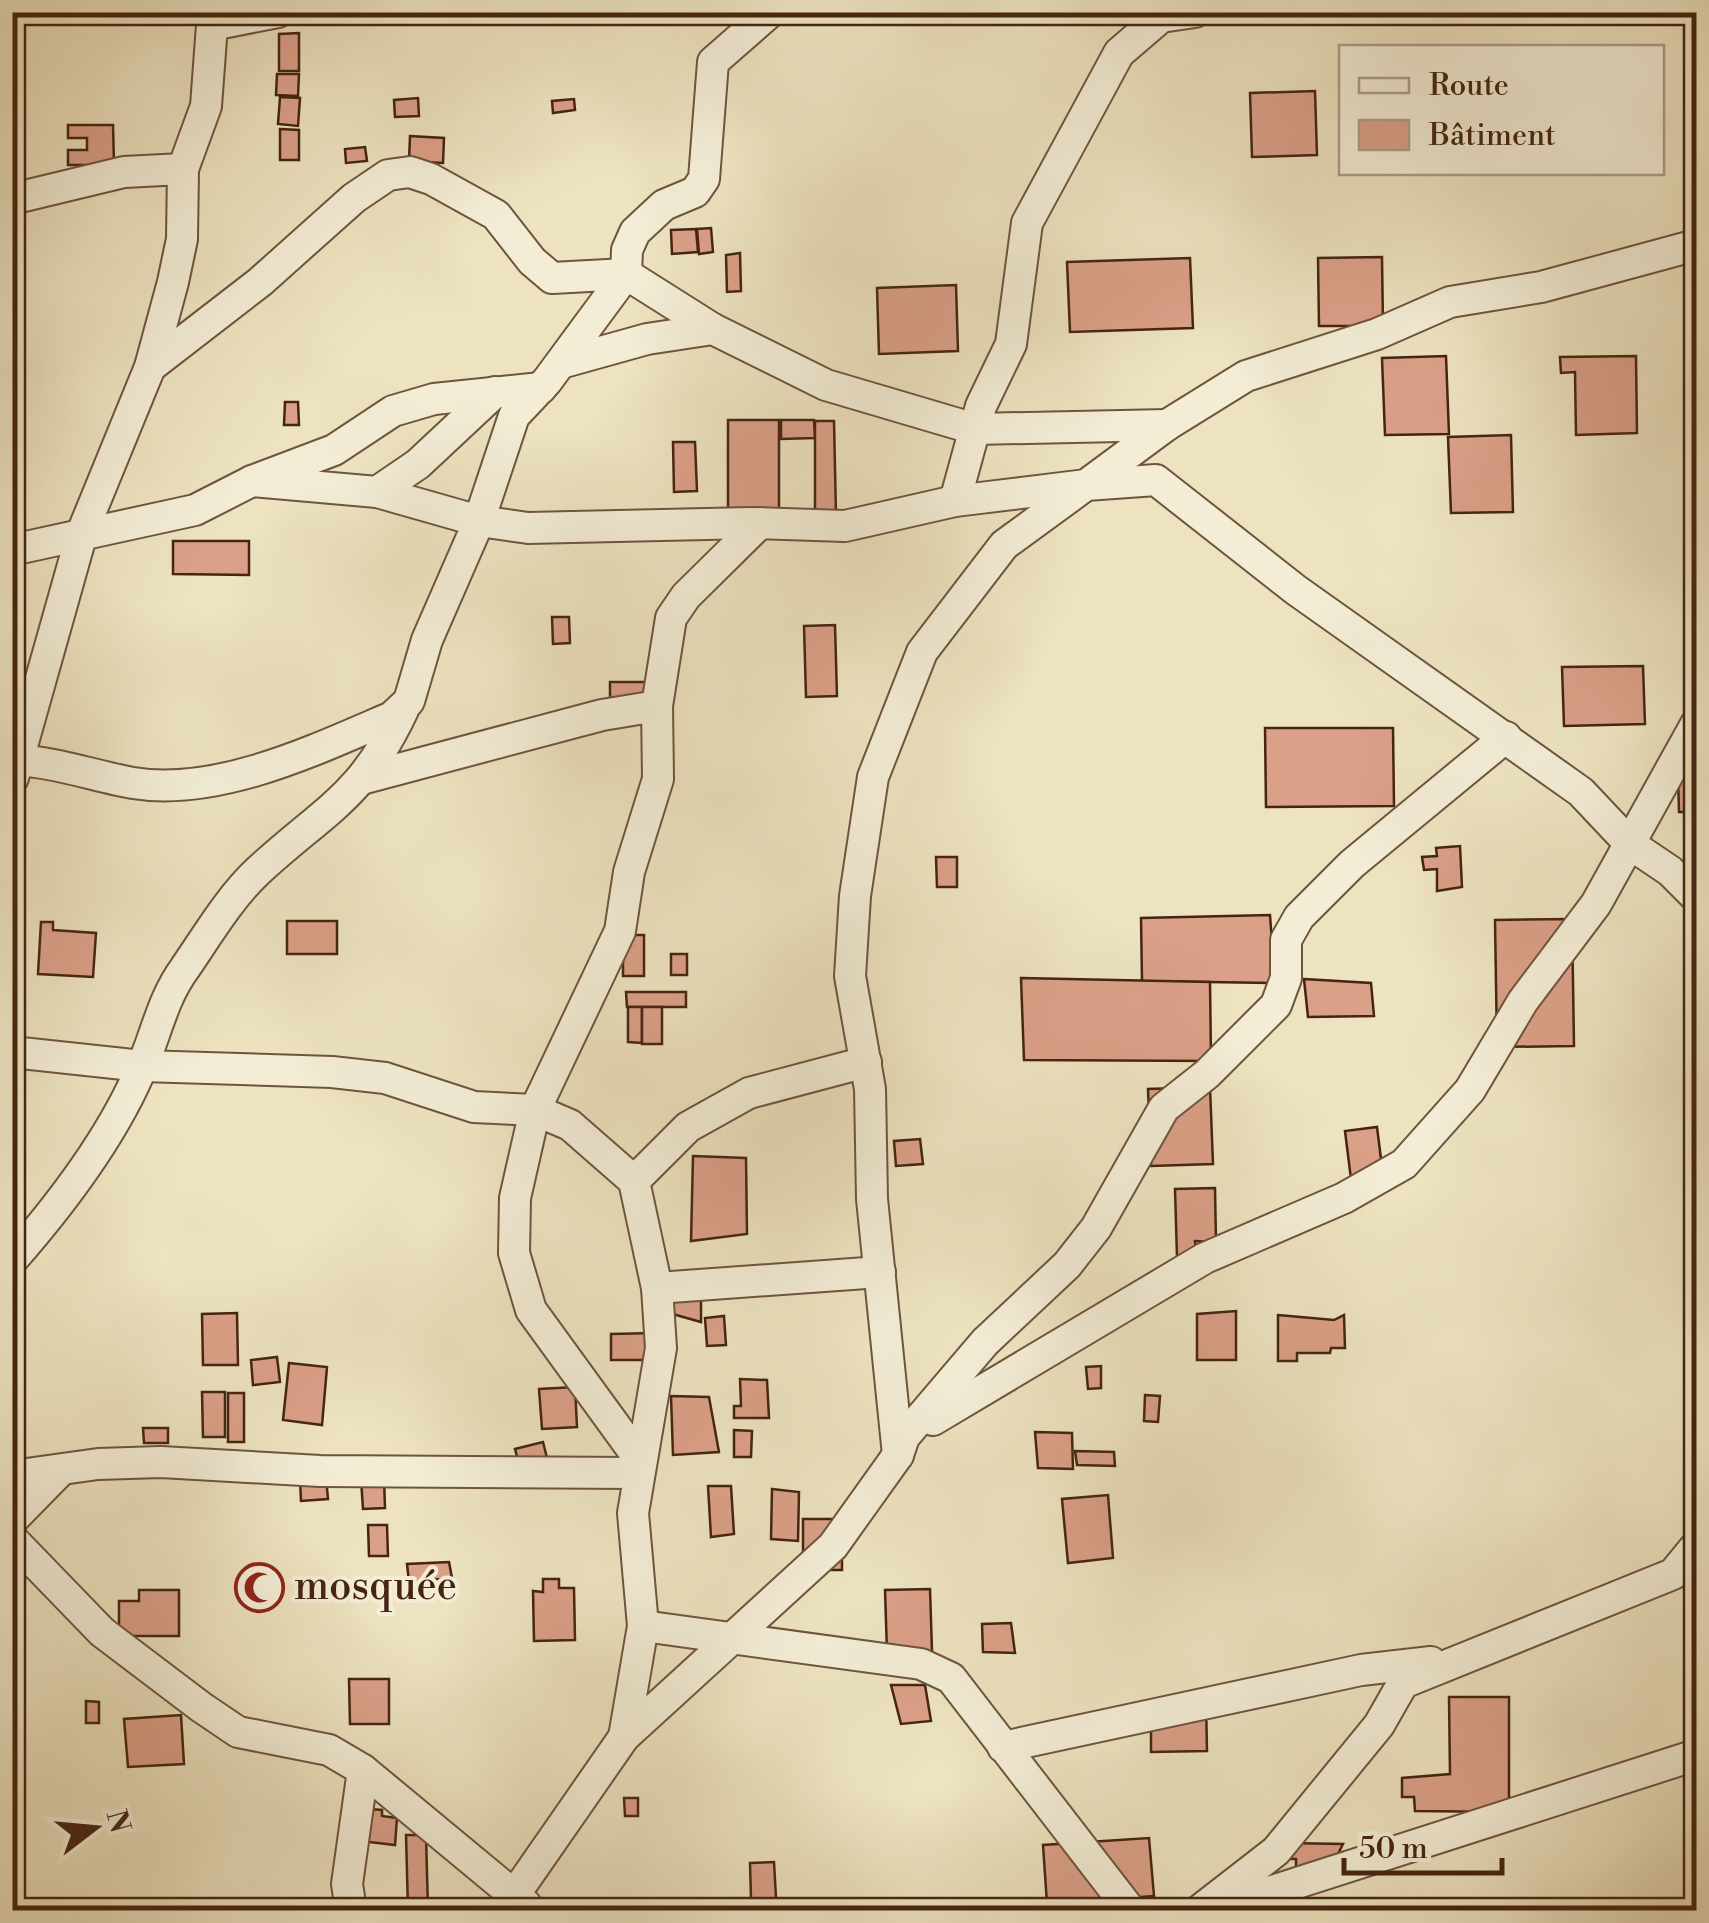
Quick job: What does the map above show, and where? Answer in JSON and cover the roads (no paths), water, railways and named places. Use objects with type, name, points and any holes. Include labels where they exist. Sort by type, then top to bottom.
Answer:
[{"type":"street","points":[[278,12],[212,25],[206,106],[183,169],[182,239],[150,366],[82,533],[14,766],[136,783],[228,776],[293,760],[403,710]]},
{"type":"street","points":[[12,1260],[85,1167],[142,1066],[158,1015],[181,973],[256,872],[332,813],[365,778],[403,710],[427,640],[479,521],[514,416],[561,363],[626,274],[628,250],[644,222],[664,206],[694,192],[704,179],[713,62],[770,12]]},
{"type":"street","points":[[955,501],[974,429],[1011,344],[1027,223],[1119,53],[1161,17],[1195,12]]},
{"type":"street","points":[[12,199],[124,172],[183,169]]},
{"type":"street","points":[[150,366],[260,282],[354,198],[388,175],[410,172],[431,179],[496,215],[532,262],[552,278],[626,274],[713,329],[778,358],[826,386],[974,429],[1167,425]]},
{"type":"street","points":[[901,1446],[872,1199],[866,1062],[850,976],[850,942],[866,814],[894,717],[922,652],[1004,546],[1167,425],[1246,376],[1378,334],[1450,302],[1541,287],[1696,245]]},
{"type":"street","points":[[561,363],[648,339],[713,329]]},
{"type":"street","points":[[12,550],[195,510],[252,481],[334,450],[393,411],[434,400],[540,388]]},
{"type":"street","points":[[377,492],[418,464],[495,392]]},
{"type":"street","points":[[252,481],[377,492],[479,521],[528,528],[760,523],[844,526],[955,501],[1156,480],[1296,590],[1581,792],[1630,844],[1670,871],[1696,898]]},
{"type":"street","points":[[639,1466],[531,1310],[514,1253],[514,1198],[535,1110],[620,931],[629,872],[658,779],[658,706],[671,618],[686,596],[760,523]]},
{"type":"street","points":[[365,778],[602,714],[658,706]]},
{"type":"street","points":[[901,1446],[1100,1316],[1205,1258],[1344,1198],[1404,1164],[1470,1090],[1524,1001],[1596,904],[1696,724]]},
{"type":"street","points":[[12,1539],[102,1632],[238,1732],[329,1750],[363,1770],[518,1905],[624,1737],[834,1546],[901,1446],[985,1342],[1067,1265],[1096,1228],[1164,1108],[1207,1074],[1276,1005],[1286,978],[1286,940],[1298,917],[1352,864],[1506,737]]},
{"type":"street","points":[[12,1052],[142,1066],[332,1072],[385,1078],[474,1107],[535,1110],[570,1125],[634,1181],[657,1288],[661,1348],[633,1514],[643,1626],[624,1737]]},
{"type":"street","points":[[634,1181],[688,1127],[749,1092],[866,1062]]},
{"type":"street","points":[[657,1288],[880,1272]]},
{"type":"street","points":[[12,1476],[98,1464],[161,1462],[320,1471],[639,1466]]},
{"type":"street","points":[[12,1520],[36,1490],[59,1472]]},
{"type":"street","points":[[1200,1910],[1276,1850],[1379,1725],[1403,1684],[1672,1574],[1696,1546]]},
{"type":"street","points":[[643,1626],[922,1664],[951,1678],[1130,1910]]},
{"type":"street","points":[[1003,1747],[1361,1670],[1455,1660]]},
{"type":"street","points":[[1211,1910],[1696,1755]]},
{"type":"street","points":[[351,1910],[346,1884],[363,1770]]},
{"type":"place","name":"mosquée","points":[[259,1587]]}]
